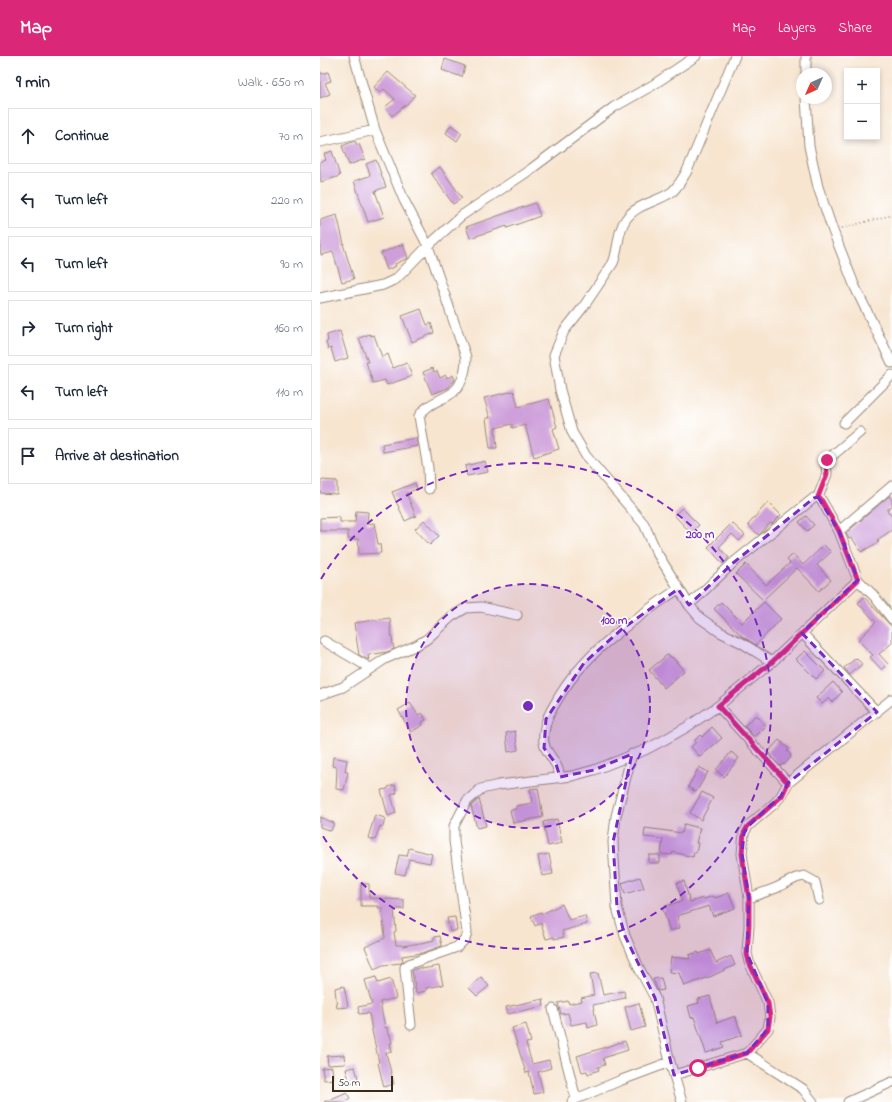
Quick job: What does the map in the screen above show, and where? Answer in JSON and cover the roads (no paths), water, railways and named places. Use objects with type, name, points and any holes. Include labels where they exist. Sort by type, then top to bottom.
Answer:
[{"type":"street","points":[[354,56],[375,130],[404,200],[428,246],[466,357],[466,368],[457,389],[450,395],[428,406],[419,416],[430,489]]},
{"type":"street","points":[[320,298],[383,285],[396,278],[461,216],[527,172],[614,107],[653,85],[696,56]]},
{"type":"street","points":[[735,56],[688,171],[673,191],[635,210],[626,219],[613,262],[584,306],[564,331],[554,355],[560,390],[572,432],[586,456],[644,524],[657,553],[688,605],[700,618],[720,632],[742,643],[772,662]]},
{"type":"street","points":[[806,56],[806,68]]},
{"type":"street","points":[[806,104],[809,146],[818,187],[854,287],[892,363]]},
{"type":"street","points":[[320,142],[375,130]]},
{"type":"street","points":[[844,424],[892,375]]},
{"type":"street","points":[[688,605],[733,563],[814,498],[818,497],[827,474],[827,460],[860,432]]},
{"type":"street","points":[[839,531],[892,486]]},
{"type":"street","points":[[818,497],[822,501],[839,531],[858,580],[874,596],[892,619]]},
{"type":"street","points":[[411,1025],[405,967],[409,964],[457,946],[465,939],[467,932],[454,842],[454,826],[467,801],[481,789],[499,785],[572,776],[594,770],[645,750],[688,727],[718,706],[772,662],[858,580]]},
{"type":"street","points":[[560,777],[556,764],[544,748],[544,733],[546,719],[563,690],[584,663],[622,629],[678,589]]},
{"type":"street","points":[[320,695],[343,687],[385,659],[417,645],[427,639],[451,617],[466,608],[481,607],[517,614]]},
{"type":"street","points":[[802,633],[876,712]]},
{"type":"street","points":[[324,641],[370,668]]},
{"type":"street","points":[[674,1075],[747,1053],[768,1029],[770,1017],[768,1003],[749,962],[747,954],[749,898],[742,854],[744,833],[748,826],[782,796],[788,783],[892,699]]},
{"type":"street","points":[[718,706],[788,783]]},
{"type":"street","points":[[632,754],[616,816],[613,842],[617,907],[625,936],[640,970],[655,998],[670,1062],[682,1102]]},
{"type":"street","points":[[749,898],[804,876],[815,882],[819,900]]},
{"type":"street","points":[[553,1009],[574,1100],[670,1062]]},
{"type":"street","points":[[747,1053],[803,1089],[813,1102]]},
{"type":"street","points":[[848,1102],[892,1082]]}]
